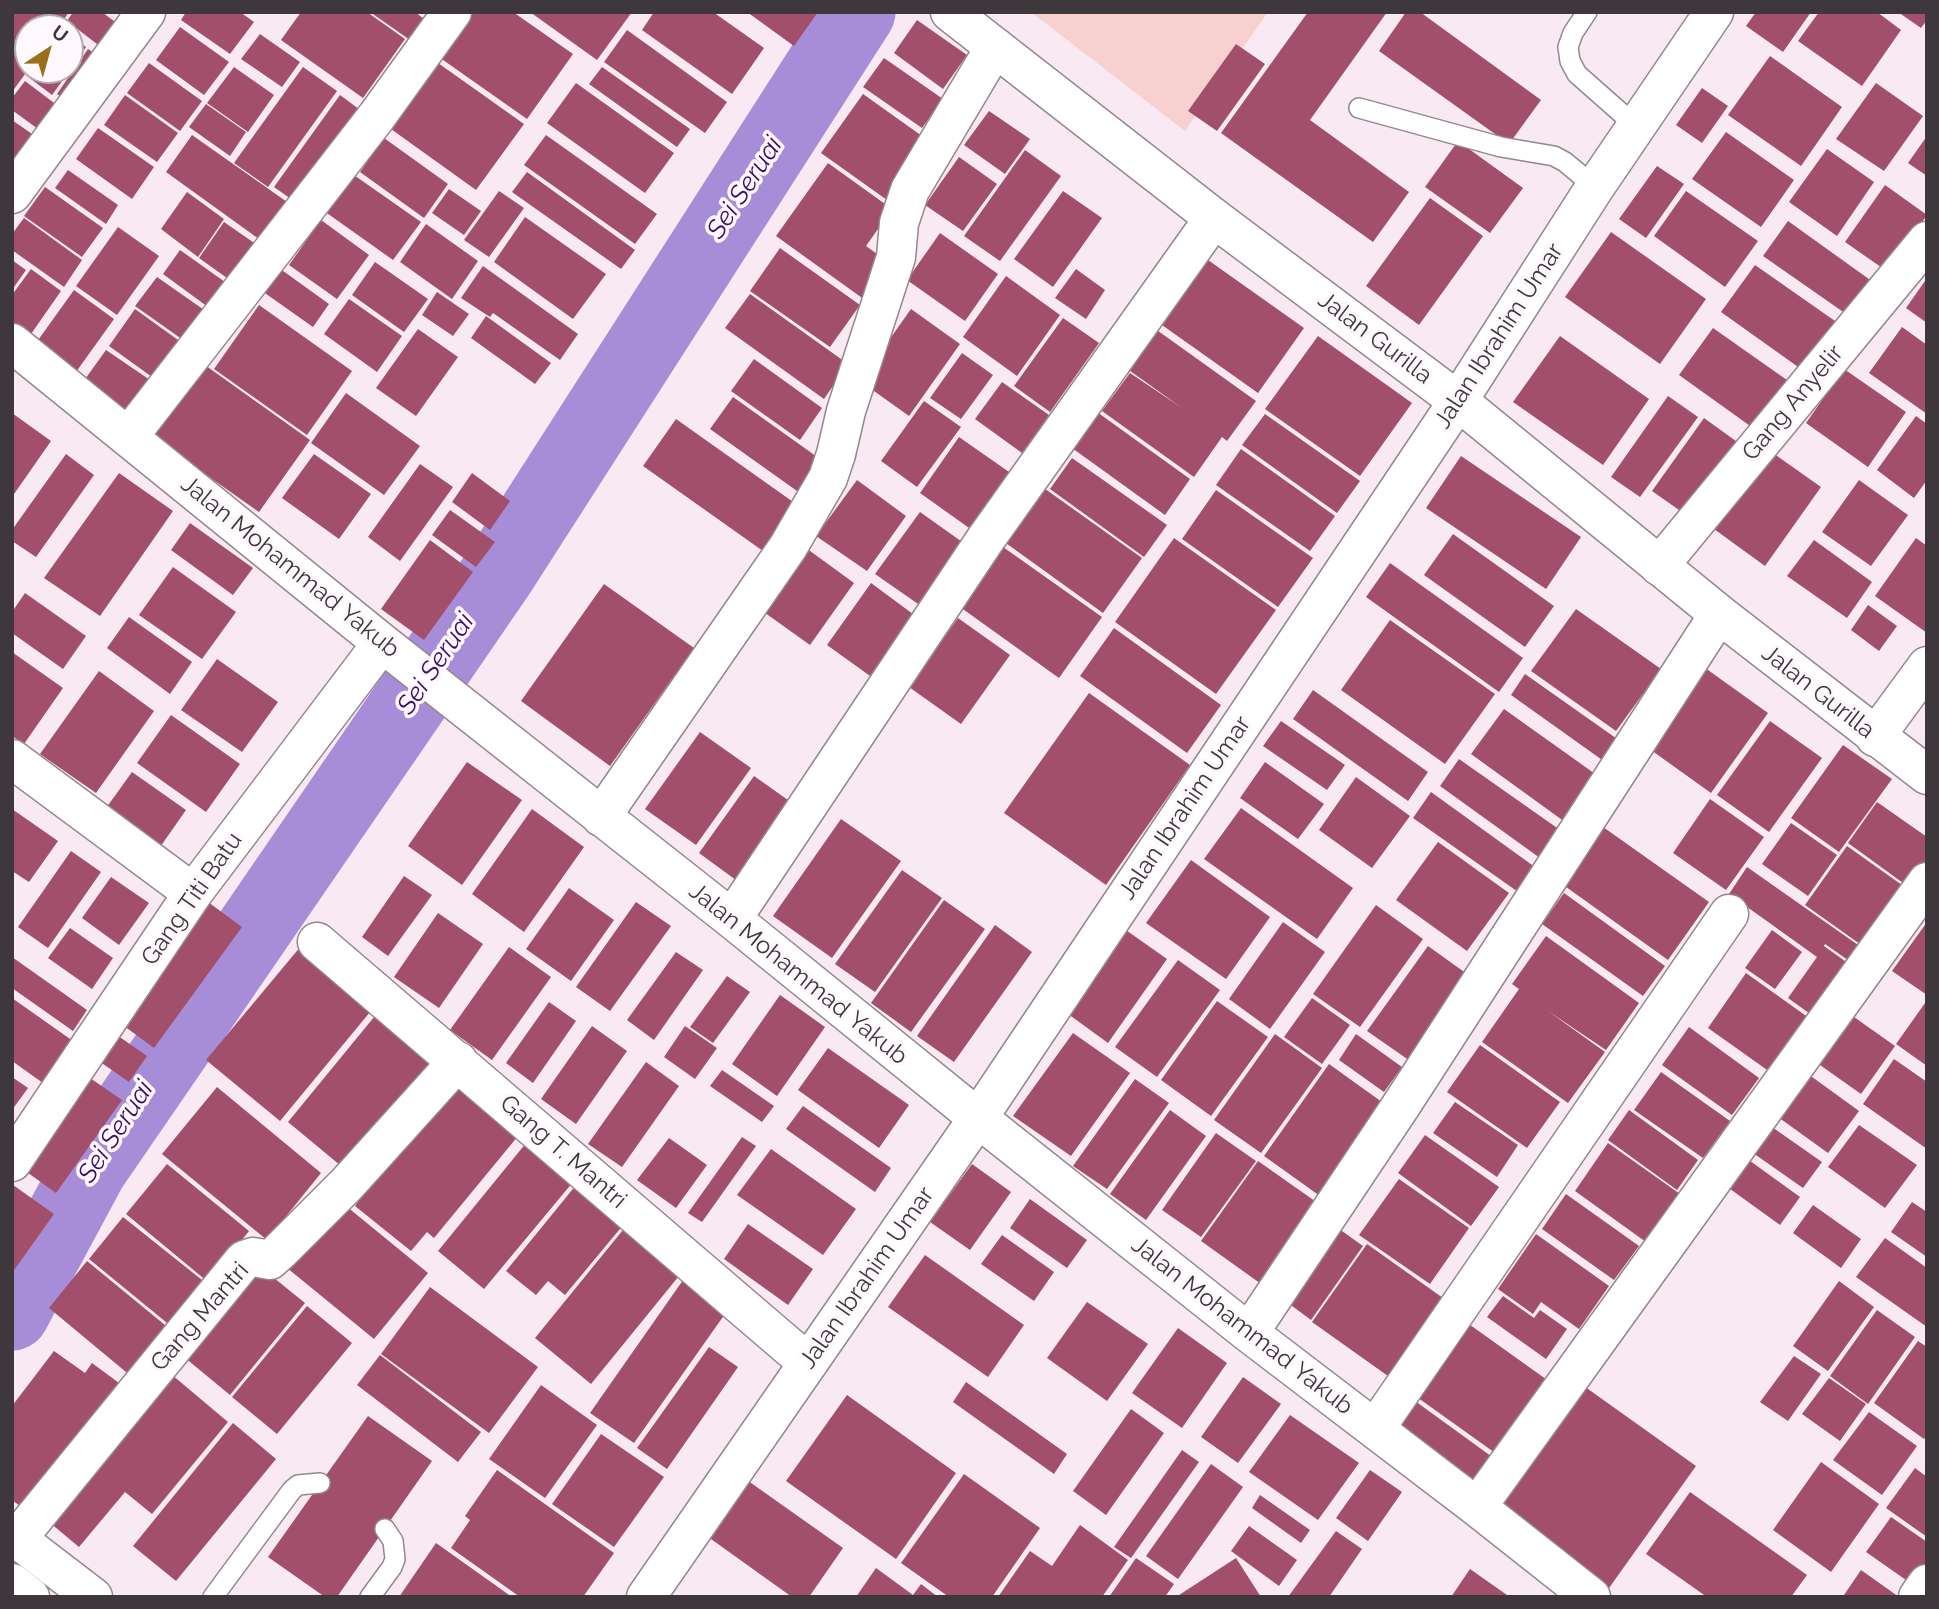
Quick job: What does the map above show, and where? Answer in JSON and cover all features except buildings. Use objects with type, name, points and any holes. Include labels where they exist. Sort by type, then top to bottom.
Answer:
[{"type":"street","points":[[12,194],[146,12]]},
{"type":"street","points":[[129,436],[377,116],[452,12]]},
{"type":"street","name":"Jalan Ibrahim Umar","points":[[646,1597],[978,1118],[1458,401],[1595,187],[1714,12]]},
{"type":"street","name":"Jalan Gurilla","points":[[952,14],[1214,218],[1458,401],[1719,614],[1927,775]]},
{"type":"street","points":[[601,817],[788,547],[828,478],[846,411],[896,257],[899,223],[909,190],[995,47]]},
{"type":"street","points":[[732,919],[985,540],[1214,218]]},
{"type":"street","name":"Gang Anyelir","points":[[1659,565],[1927,241]]},
{"type":"street","name":"Jalan Mohammad Yakub","points":[[18,359],[129,436],[394,653],[732,919],[978,1118],[1249,1333],[1591,1597]]},
{"type":"street","points":[[1249,1333],[1395,1115],[1719,614]]},
{"type":"street","name":"Gang Titi Batu","points":[[18,1141],[193,893],[394,653]]},
{"type":"street","points":[[1875,737],[1927,666]]},
{"type":"street","points":[[12,759],[193,893]]},
{"type":"street","points":[[1477,1507],[1927,882]]},
{"type":"street","points":[[1375,1429],[1729,914]]},
{"type":"street","name":"Gang T. Mantri","points":[[317,942],[808,1363]]},
{"type":"street","name":"Gang Mantri","points":[[15,1537],[244,1260],[253,1257],[270,1260],[280,1251],[347,1184],[458,1061]]},
{"type":"street","points":[[15,1537],[93,1597]]},
{"type":"street","points":[[12,1583],[30,1597]]},
{"type":"street","points":[[1918,1597],[1927,1584]]},
{"type":"lane","points":[[1587,12],[1573,33],[1568,47],[1570,61],[1577,74],[1637,127]]},
{"type":"lane","points":[[1359,108],[1502,148],[1554,156],[1595,187]]},
{"type":"lane","points":[[213,1597],[292,1490],[298,1485],[320,1483]]},
{"type":"lane","points":[[370,1597],[392,1567],[394,1559],[393,1541],[385,1529]]},
{"type":"shaded area","points":[[1031,12],[1268,12],[1185,131]]},
{"type":"waterway","name":"Sei Seruai","points":[[12,1313],[90,1168],[499,572],[858,12]]}]
